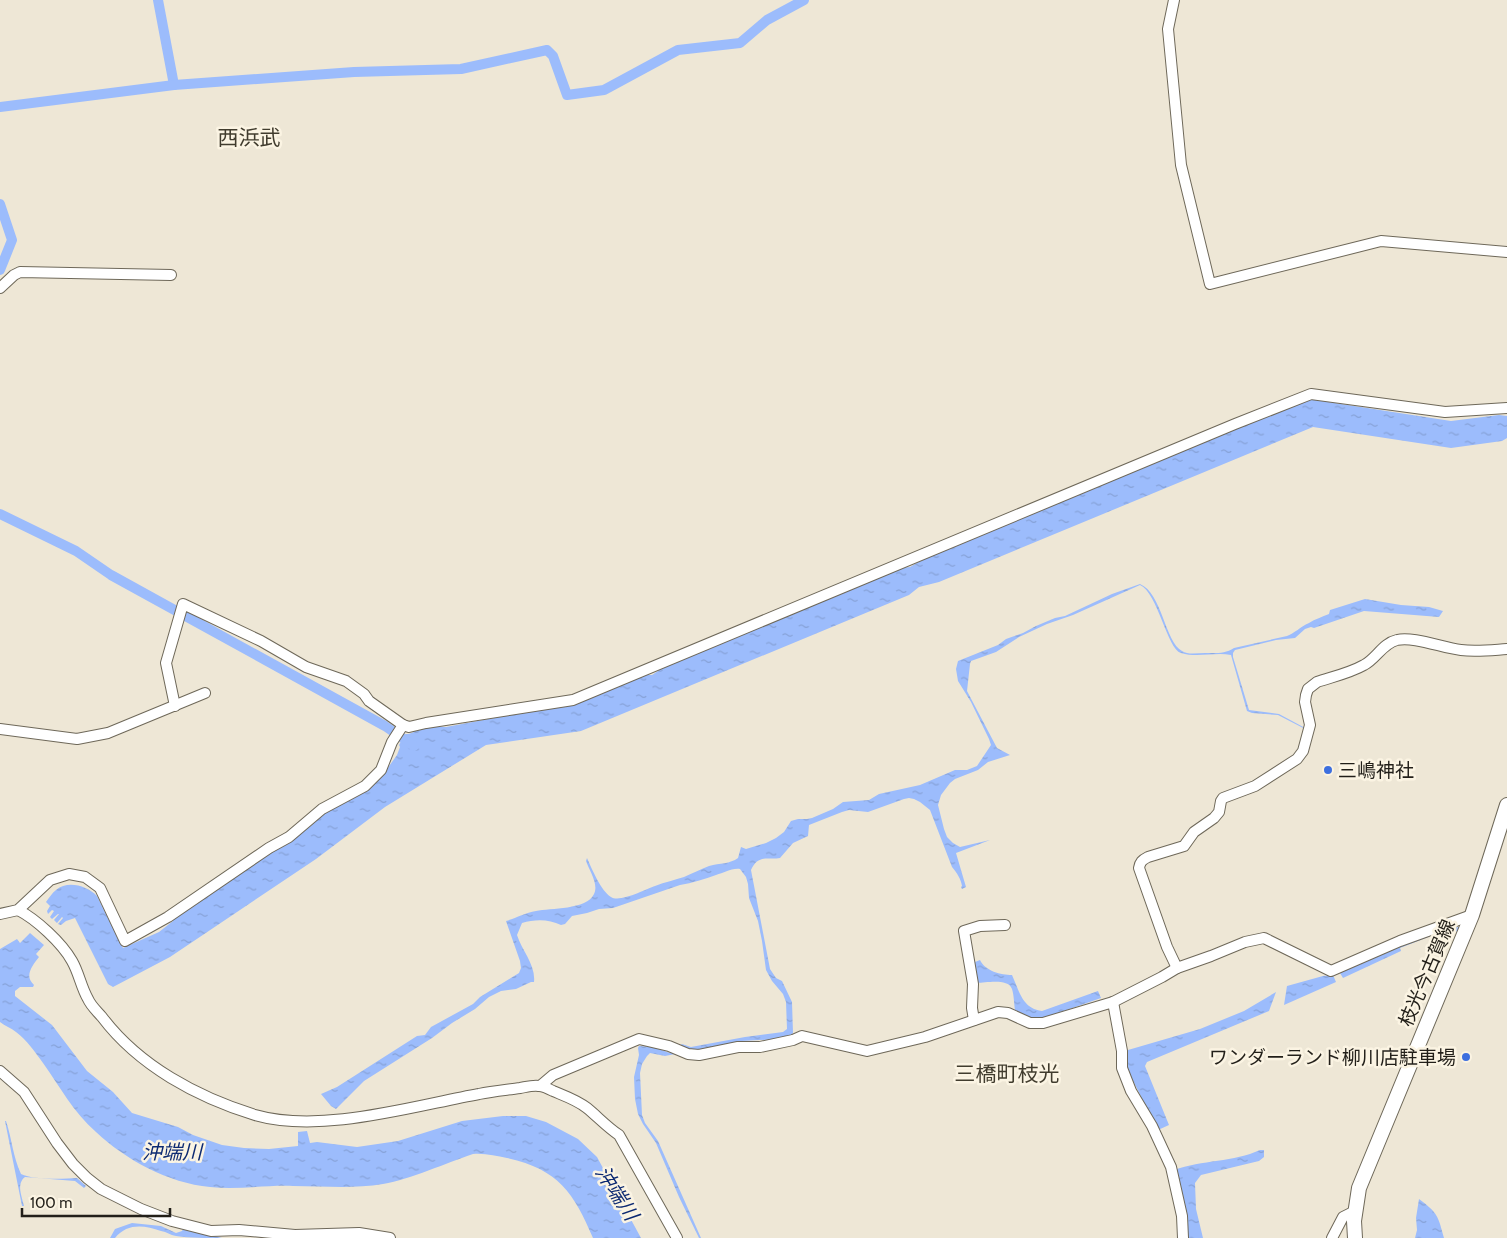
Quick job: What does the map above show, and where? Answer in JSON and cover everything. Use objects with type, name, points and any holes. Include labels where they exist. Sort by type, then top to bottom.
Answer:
[{"type":"main road","name":"枝光今古賀線","points":[[1355,1238],[1355,1211],[1359,1188],[1472,915],[1507,805]]},
{"type":"street","points":[[1174,0],[1168,29],[1182,165],[1210,284],[1381,241],[1507,252]]},
{"type":"street","points":[[0,288],[20,272],[172,275]]},
{"type":"street","points":[[175,706],[166,663],[183,604],[261,641],[306,667],[346,681],[364,694],[401,728],[409,727],[572,700],[1311,394],[1445,412],[1507,408]]},
{"type":"street","points":[[1176,968],[1139,868],[1140,864],[1142,860],[1148,857],[1184,846],[1194,832],[1214,818],[1219,812],[1223,798],[1255,786],[1297,759],[1303,751],[1310,725],[1305,702],[1308,689],[1312,685],[1362,666],[1395,640],[1402,639],[1473,651],[1507,649]]},
{"type":"street","points":[[0,729],[77,739],[108,734],[206,693]]},
{"type":"street","points":[[0,914],[18,910],[50,880],[69,874],[85,877],[100,888],[125,941],[168,917],[269,848],[289,837],[322,809],[365,786],[381,770],[392,742],[401,728]]},
{"type":"street","points":[[18,910],[30,916],[62,947],[72,960],[88,1000],[114,1033],[135,1052],[188,1088],[219,1102],[256,1115],[280,1120],[309,1121],[360,1118],[461,1097],[540,1086],[570,1098],[619,1134],[677,1238]]},
{"type":"street","points":[[540,1086],[553,1074],[639,1039],[669,1046],[688,1054],[699,1055],[738,1047],[760,1047],[793,1040],[802,1036],[867,1051],[925,1037],[998,1012],[1008,1013],[1030,1024],[1043,1023],[1113,1002],[1162,978],[1176,968],[1245,942],[1264,938],[1331,972],[1356,959],[1400,941],[1472,915]]},
{"type":"street","points":[[974,1020],[972,1008],[973,984],[964,931],[980,926],[1004,924]]},
{"type":"street","points":[[1113,1002],[1122,1051],[1122,1068],[1171,1167],[1182,1216],[1183,1238]]},
{"type":"street","points":[[0,1070],[24,1092],[73,1164],[101,1189],[141,1209],[210,1234],[239,1230],[295,1235],[359,1233],[390,1238]]},
{"type":"street","points":[[1332,1238],[1343,1217],[1355,1211]]},
{"type":"water","points":[[1309,399],[1451,421],[1499,415],[1507,416],[1507,438],[1502,441],[1451,448],[1313,427],[939,582],[919,587],[909,595],[581,731],[486,745],[385,807],[316,859],[170,957],[113,987],[108,984],[75,918],[61,925],[58,924],[62,917],[57,923],[54,920],[59,914],[52,919],[50,917],[54,911],[52,910],[48,914],[47,911],[50,906],[46,902],[56,890],[66,885],[88,889],[97,896],[123,948],[159,932],[173,921],[172,919],[264,855],[286,845],[312,825],[322,813],[360,795],[382,776],[397,755],[399,745],[406,734],[424,728],[446,727],[499,717],[644,675],[652,675],[661,669],[835,595],[842,594],[900,568],[910,567],[929,556]]},
{"type":"water","points":[[1140,584],[1153,597],[1176,646],[1184,652],[1190,653],[1224,652],[1287,636],[1314,620],[1329,614],[1330,610],[1365,599],[1429,607],[1443,611],[1439,617],[1364,611],[1314,628],[1305,629],[1295,638],[1276,640],[1235,650],[1233,657],[1249,710],[1279,714],[1307,730],[1278,715],[1247,711],[1231,655],[1181,653],[1171,642],[1152,598],[1140,585],[1073,615],[1047,624],[1019,637],[996,652],[971,661],[967,691],[997,748],[1010,755],[988,762],[978,770],[955,779],[941,795],[938,805],[944,829],[947,837],[953,843],[960,847],[990,840],[956,853],[966,887],[962,889],[961,887],[961,881],[952,867],[930,810],[914,799],[904,799],[868,812],[849,810],[809,825],[808,836],[793,843],[780,858],[760,860],[751,870],[770,969],[776,978],[782,981],[792,1002],[793,1033],[781,1039],[742,1041],[665,1056],[650,1053],[642,1064],[640,1073],[642,1115],[645,1123],[658,1141],[701,1238],[699,1238],[679,1197],[656,1143],[638,1114],[634,1077],[639,1046],[653,1047],[670,1053],[682,1044],[691,1047],[783,1032],[787,1029],[786,1002],[783,994],[766,970],[758,921],[749,898],[746,877],[740,869],[680,885],[613,908],[599,909],[572,916],[565,924],[561,925],[542,920],[522,923],[517,935],[531,964],[534,982],[516,989],[501,991],[489,997],[475,1009],[432,1038],[364,1081],[336,1109],[321,1094],[337,1087],[417,1036],[425,1035],[431,1027],[473,1004],[480,997],[519,973],[521,968],[520,961],[506,921],[532,912],[576,906],[590,899],[594,894],[595,886],[586,861],[587,858],[607,894],[615,898],[627,897],[709,866],[735,860],[738,858],[741,847],[746,849],[776,838],[784,832],[791,821],[812,818],[833,809],[843,802],[869,800],[879,794],[920,785],[955,770],[967,770],[977,766],[991,745],[971,702],[958,681],[956,669],[958,661],[998,645],[1006,639],[1036,626],[1065,616],[1112,594]]},
{"type":"water","points":[[1460,927],[1459,933],[1456,931],[1436,934],[1400,948],[1401,951],[1343,978],[1340,973],[1373,956],[1435,930]]},
{"type":"water","name":"沖端川","points":[[30,933],[44,945],[36,954],[39,957],[30,971],[29,975],[34,985],[33,987],[20,987],[15,991],[15,996],[52,1025],[87,1071],[113,1092],[132,1113],[178,1127],[193,1135],[222,1145],[269,1149],[298,1146],[298,1132],[307,1131],[310,1143],[317,1142],[357,1147],[398,1141],[462,1121],[503,1116],[526,1116],[546,1122],[578,1139],[597,1157],[641,1238],[593,1238],[579,1208],[562,1185],[552,1176],[525,1163],[490,1155],[473,1154],[383,1184],[338,1187],[210,1187],[179,1181],[148,1168],[121,1152],[88,1125],[27,1042],[0,1022],[0,949],[17,939],[20,943]]},
{"type":"water","points":[[980,960],[982,964],[994,972],[1012,975],[1022,998],[1030,1007],[1035,1009],[1042,1011],[1098,991],[1101,998],[1044,1018],[1032,1018],[1015,1010],[1013,991],[1006,983],[977,983],[975,962]]},
{"type":"water","points":[[1333,975],[1336,982],[1284,1005],[1287,986]]},
{"type":"water","points":[[1276,992],[1269,1011],[1147,1062],[1145,1066],[1169,1125],[1158,1130],[1125,1065],[1128,1050],[1200,1029],[1244,1011]]},
{"type":"water","points":[[5,1121],[21,1174],[40,1178],[77,1178],[86,1186],[84,1188],[75,1181],[25,1177],[20,1187],[24,1206],[22,1206]]},
{"type":"water","points":[[1264,1150],[1264,1157],[1259,1161],[1201,1175],[1195,1183],[1196,1209],[1203,1238],[1188,1238],[1188,1218],[1174,1170],[1196,1164],[1240,1157]]},
{"type":"water","points":[[1419,1199],[1436,1215],[1444,1238],[1415,1238]]},
{"type":"water","points":[[132,1223],[161,1226],[176,1233],[186,1229],[222,1238],[176,1236],[155,1229],[136,1227],[125,1230],[115,1238],[110,1238],[115,1229]]},
{"type":"waterway","points":[[158,0],[174,85]]},
{"type":"waterway","points":[[0,107],[174,85],[354,72],[461,69],[547,50],[553,56],[567,95],[604,90],[678,50],[740,43],[767,20],[804,0]]},
{"type":"waterway","points":[[0,204],[12,240],[0,270]]},
{"type":"waterway","points":[[0,514],[76,551],[111,575],[385,726],[414,746]]},
{"type":"place","name":"三嶋神社","points":[[1328,770]]},
{"type":"place","name":"ワンダーランド柳川店駐車場","points":[[1466,1057]]},
{"type":"district","name":"西浜武","points":[[249,137]]},
{"type":"district","name":"三橋町枝光","points":[[1007,1073]]}]
